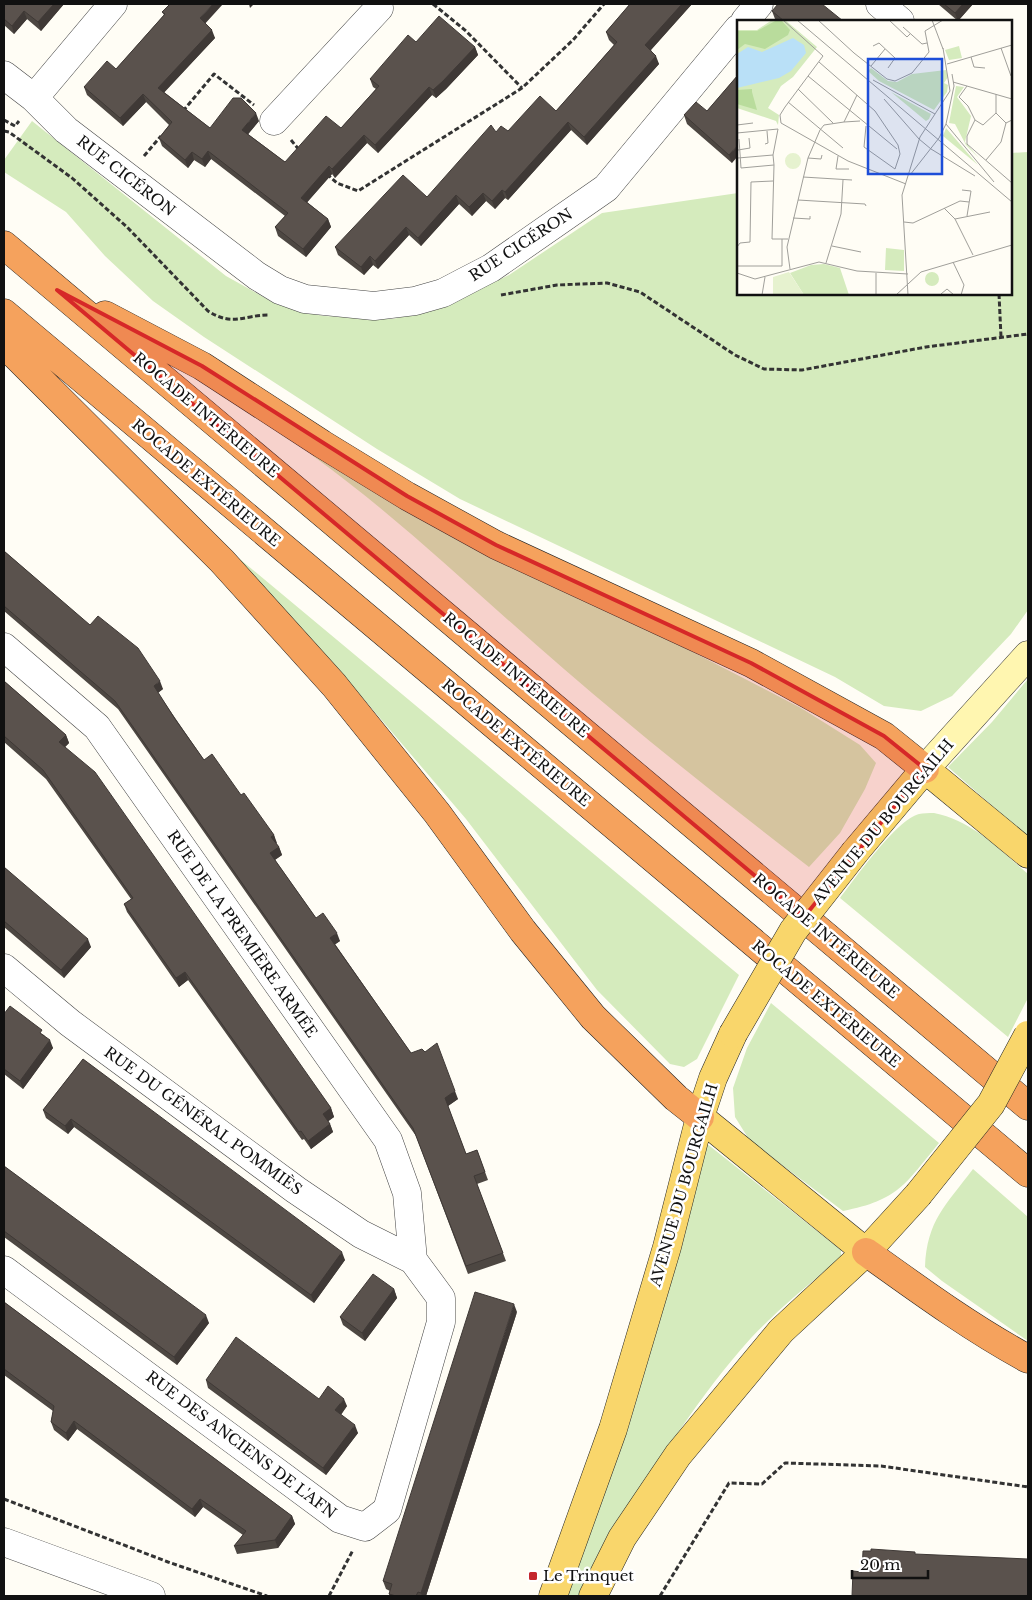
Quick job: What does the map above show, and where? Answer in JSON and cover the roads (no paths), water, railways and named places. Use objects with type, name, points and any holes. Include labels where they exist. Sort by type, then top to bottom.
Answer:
[{"type":"highway","name":"ROCADE INTÉRIEURE","points":[[4,245],[1028,1106]]},
{"type":"highway","points":[[57,290],[202,366],[322,444],[407,496],[496,544],[751,664],[884,736],[925,769]]},
{"type":"highway","name":"ROCADE EXTÉRIEURE","points":[[4,313],[1028,1173]]},
{"type":"highway","points":[[4,344],[222,561],[308,656],[431,806],[523,931],[593,1017],[676,1098],[700,1117]]},
{"type":"highway","points":[[866,1252],[972,1326],[1028,1359]]},
{"type":"main road","name":"AVENUE DU BOURGAILH","points":[[553,1596],[613,1429],[667,1247],[700,1117],[713,1078],[733,1034],[793,931],[855,852],[925,769],[1028,655]]},
{"type":"main road","points":[[925,769],[1028,854]]},
{"type":"main road","points":[[593,1596],[622,1538],[678,1454],[781,1331],[866,1252],[918,1194],[991,1104],[1028,1035]]},
{"type":"main road","points":[[700,1117],[866,1252]]},
{"type":"street","points":[[34,98],[113,4]]},
{"type":"street","points":[[274,121],[379,8],[378,4]]},
{"type":"street","points":[[746,20],[759,4]]},
{"type":"street","points":[[880,4],[899,20]]},
{"type":"street","name":"RUE CICÉRON","points":[[4,75],[34,98],[66,130],[257,276],[280,290],[305,299],[374,306],[415,301],[443,293],[491,268],[606,188],[737,30]]},
{"type":"street","name":"RUE DE LA PREMIÈRE ARMÉE","points":[[4,647],[97,727],[388,1140],[407,1193],[413,1260]]},
{"type":"street","name":"RUE DU GÉNÉRAL POMMIÈS","points":[[4,968],[70,1023],[296,1190],[361,1234],[413,1260]]},
{"type":"street","name":"RUE DES ANCIENS DE L'AFN","points":[[4,1270],[340,1519],[365,1527],[386,1510],[441,1322],[441,1298],[413,1260]]},
{"type":"street","points":[[4,1542],[151,1596]]},
{"type":"place","name":"Le Trinquet","points":[[533,1576]]}]
